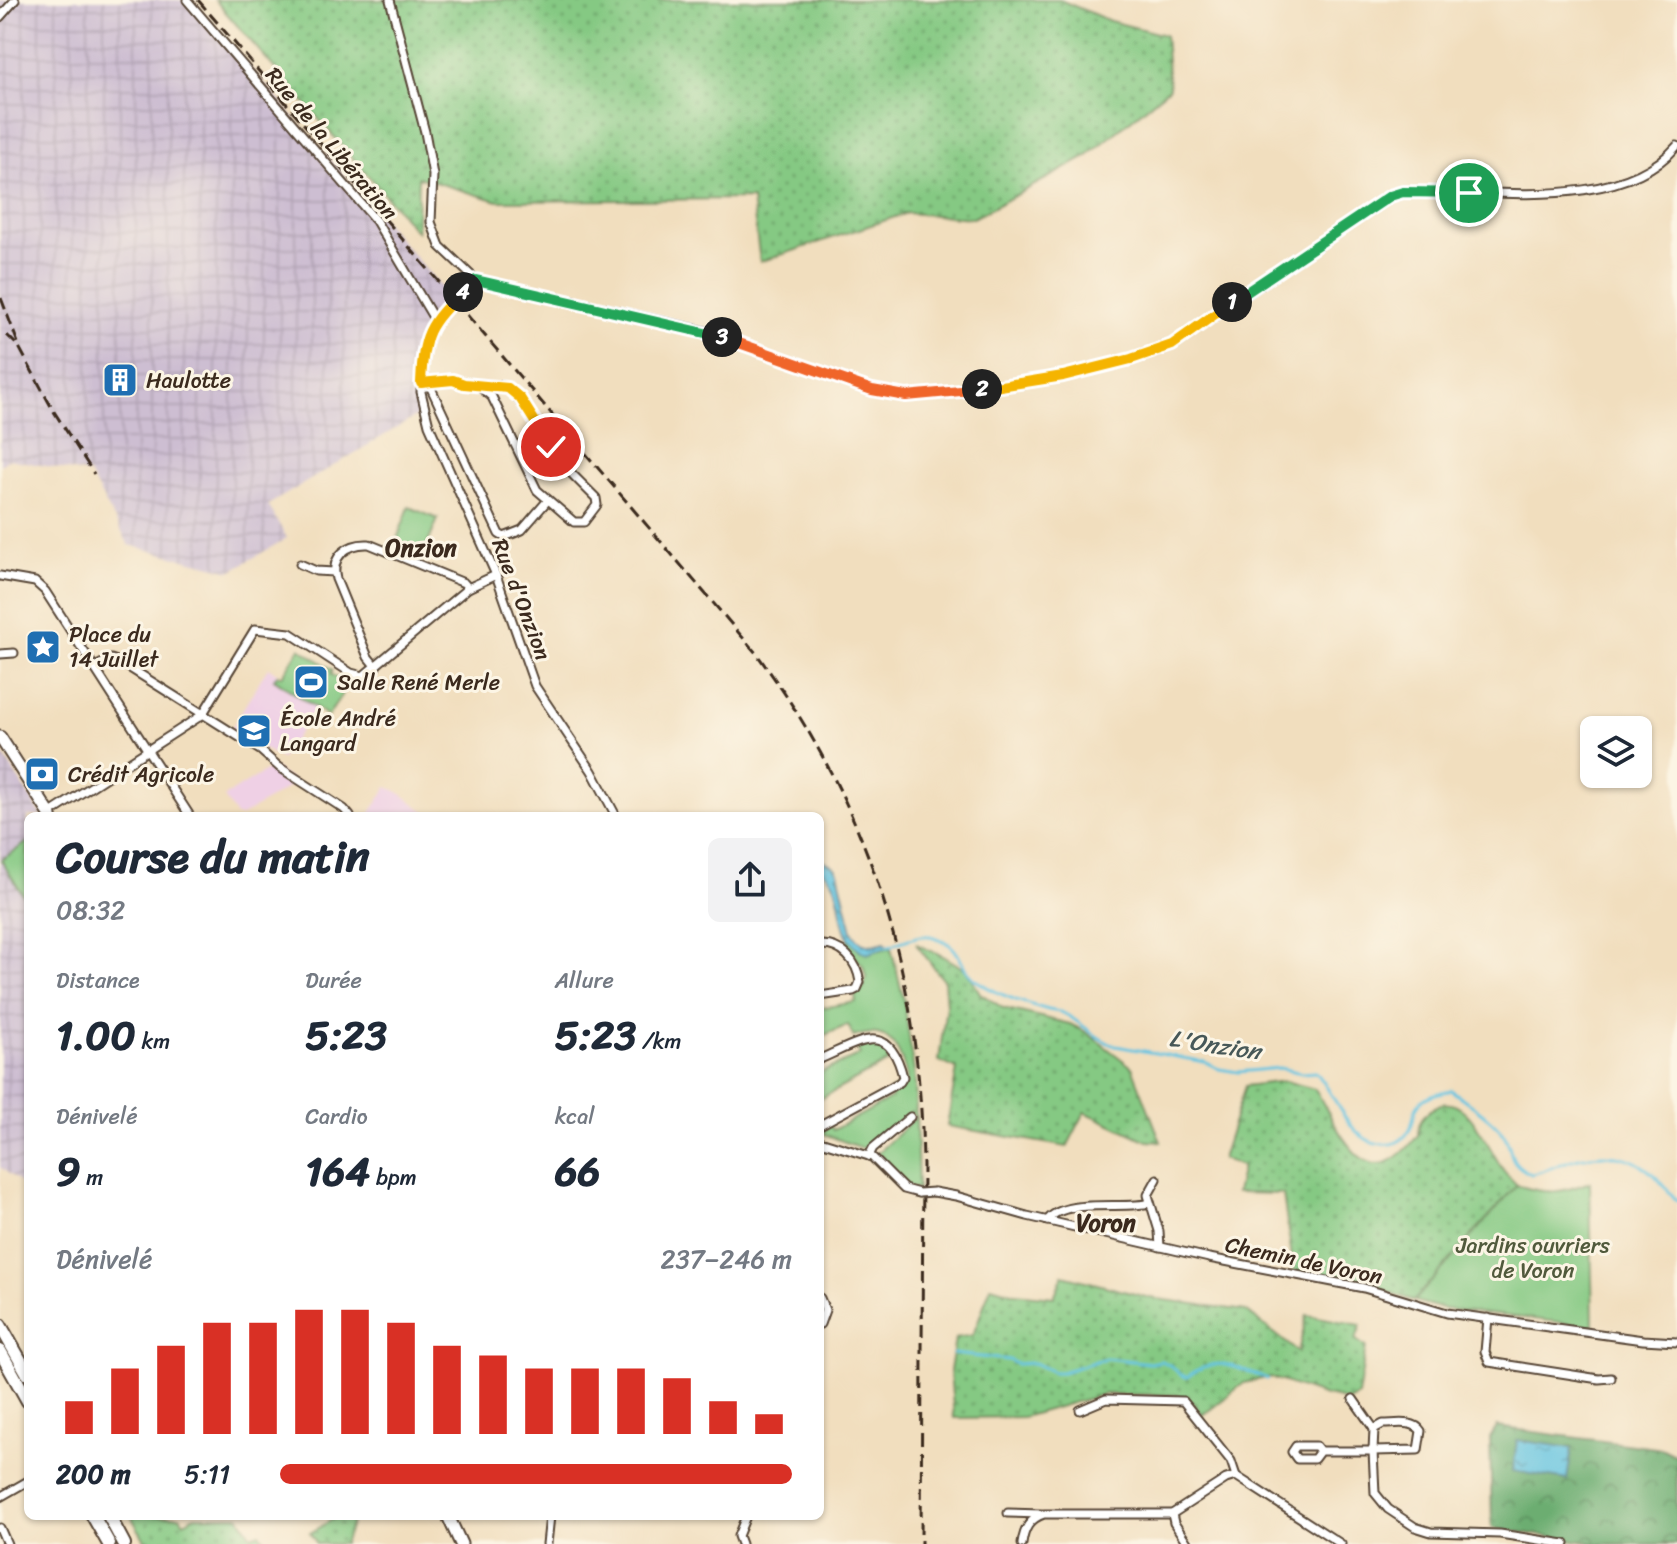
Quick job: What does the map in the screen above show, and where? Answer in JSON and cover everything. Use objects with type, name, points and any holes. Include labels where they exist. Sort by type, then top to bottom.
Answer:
[{"type":"highway","points":[[0,1325],[24,1367]]},
{"type":"highway","points":[[0,1351],[24,1394]]},
{"type":"highway","points":[[95,1520],[109,1544]]},
{"type":"highway","points":[[111,1520],[124,1544]]},
{"type":"main road","points":[[0,737],[48,812]]},
{"type":"main road","points":[[450,1520],[461,1544]]},
{"type":"street","points":[[0,17],[15,0]]},
{"type":"street","name":"Rue de la Libération","points":[[187,0],[376,221],[434,319]]},
{"type":"street","points":[[390,0],[425,132],[433,175],[431,222],[440,246],[476,280],[710,332],[872,390],[906,396],[987,389],[1063,376],[1172,345],[1390,196],[1403,192],[1596,189],[1629,178],[1667,158],[1677,146]]},
{"type":"street","points":[[434,319],[476,280]]},
{"type":"street","name":"Rue d'Onzion","points":[[434,319],[427,340],[423,407],[435,442],[496,575],[535,686],[608,797],[614,812]]},
{"type":"street","points":[[423,383],[453,380],[479,386],[502,386],[514,392],[562,464],[598,502],[584,522],[577,523],[533,484],[492,397],[479,386]]},
{"type":"street","name":"Rue d'Onzion","points":[[423,383],[431,388],[501,536],[522,530],[548,500]]},
{"type":"street","points":[[376,667],[368,657],[334,572],[343,550],[355,544],[369,544],[464,583],[468,588]]},
{"type":"street","points":[[300,564],[316,571],[334,572]]},
{"type":"street","points":[[55,812],[202,715],[255,629],[290,633],[355,675],[363,676],[468,588],[496,575]]},
{"type":"street","points":[[0,576],[28,579],[41,585],[187,812]]},
{"type":"street","points":[[0,654],[14,653]]},
{"type":"street","points":[[95,667],[111,659],[122,663],[260,750],[279,767],[347,812]]},
{"type":"street","points":[[824,945],[842,949],[856,968],[860,982],[853,991],[824,995]]},
{"type":"street","points":[[824,1057],[868,1039],[880,1039],[892,1048],[903,1077],[900,1082],[824,1123]]},
{"type":"street","points":[[824,1142],[869,1156],[873,1148],[910,1117]]},
{"type":"street","name":"Chemin de Voron","points":[[869,1156],[904,1189],[919,1193],[956,1196],[1160,1247],[1364,1288],[1447,1313],[1677,1342]]},
{"type":"street","points":[[1157,1179],[1148,1192],[1159,1231],[1160,1247]]},
{"type":"street","points":[[1047,1221],[1052,1215],[1087,1206],[1150,1203]]},
{"type":"street","points":[[1488,1318],[1485,1352],[1489,1362],[1599,1379],[1611,1378]]},
{"type":"street","points":[[1080,1410],[1106,1399],[1183,1401],[1231,1461],[1236,1476],[1341,1544]]},
{"type":"street","points":[[1353,1399],[1374,1429],[1375,1493],[1388,1509],[1415,1527],[1431,1532],[1500,1534],[1565,1544]]},
{"type":"street","points":[[1320,1451],[1415,1451],[1420,1447],[1421,1431],[1412,1424],[1383,1424],[1374,1429]]},
{"type":"street","points":[[1008,1513],[1172,1514],[1226,1479],[1236,1476]]},
{"type":"street","points":[[0,1497],[24,1483]]},
{"type":"street","points":[[1022,1544],[1031,1521],[1044,1514]]},
{"type":"street","points":[[1172,1514],[1174,1523],[1188,1544]]},
{"type":"street","points":[[547,1544],[550,1520]]},
{"type":"street","points":[[741,1544],[738,1536],[744,1520]]},
{"type":"street","points":[[0,1528],[7,1544]]},
{"type":"shaded area","points":[[0,0],[192,0],[449,296],[427,319],[416,367],[420,414],[268,505],[287,538],[231,571],[129,545],[89,474],[9,459],[0,465]]},
{"type":"shaded area","points":[[268,667],[278,674],[275,679],[278,683],[316,708],[281,759],[231,729]]},
{"type":"shaded area","points":[[0,750],[39,812],[24,812],[24,1186],[0,1167]]},
{"type":"shaded area","points":[[272,767],[295,783],[248,812],[233,812],[224,797]]},
{"type":"shaded area","points":[[387,787],[426,812],[371,812]]},
{"type":"green space","points":[[215,0],[1060,0],[1110,21],[1165,35],[1169,88],[1085,158],[973,218],[907,213],[760,262],[752,199],[498,201],[418,177],[417,232]]},
{"type":"green space","points":[[409,507],[438,519],[422,558],[394,547]]},
{"type":"green space","name":"Salle René Merle","points":[[300,648],[333,670],[331,674],[348,685],[328,716],[274,679],[278,674],[282,676]]},
{"type":"green space","points":[[24,845],[24,897],[1,860]]},
{"type":"green space","points":[[849,939],[863,951],[891,947],[904,1001],[915,1079],[918,1189],[907,1186],[877,1153],[915,1118],[911,1112],[868,1148],[824,1134],[830,1126],[833,1130],[892,1098],[890,1091],[905,1083],[907,1078],[901,1057],[884,1036],[866,1034],[854,1037],[848,1025],[824,1035],[824,1007],[856,1002],[855,995],[864,987],[866,977],[863,966],[846,945]]},
{"type":"green space","points":[[916,944],[966,970],[980,993],[1003,1008],[1070,1024],[1086,1032],[1132,1067],[1161,1142],[1147,1141],[1085,1112],[1067,1147],[947,1126],[957,1069],[939,1061],[946,1005],[944,981]]},
{"type":"green space","points":[[871,1043],[881,1045],[889,1058],[888,1062],[824,1097],[824,1071],[860,1055],[857,1049]]},
{"type":"green space","points":[[1285,1081],[1315,1089],[1346,1142],[1370,1163],[1384,1163],[1400,1155],[1418,1135],[1420,1123],[1426,1114],[1444,1104],[1455,1105],[1475,1123],[1504,1171],[1517,1185],[1414,1301],[1372,1286],[1294,1272],[1283,1194],[1236,1193],[1242,1166],[1222,1159],[1245,1086]]},
{"type":"green space","name":"Jardins ouvriers de Voron","points":[[1590,1182],[1593,1326],[1444,1309],[1414,1301],[1517,1185],[1554,1191]]},
{"type":"green space","points":[[1063,1275],[1150,1298],[1246,1311],[1298,1352],[1307,1315],[1361,1325],[1356,1340],[1366,1347],[1358,1396],[1348,1401],[1270,1377],[1244,1383],[1203,1415],[1192,1402],[1178,1395],[1104,1394],[1023,1417],[954,1418],[950,1371],[955,1338],[973,1335],[991,1286],[1015,1293],[1054,1297]]},
{"type":"green space","points":[[1497,1427],[1663,1449],[1677,1456],[1677,1544],[1599,1544],[1492,1528],[1490,1438]]},
{"type":"green space","points":[[133,1520],[242,1520],[252,1536],[260,1533],[267,1544],[147,1544]]},
{"type":"green space","points":[[331,1520],[353,1520],[344,1544],[317,1544],[310,1533]]},
{"type":"water","points":[[824,860],[838,872],[855,936],[866,944],[885,942],[887,947],[867,954],[855,946],[847,936],[836,888],[824,872]]},
{"type":"water","points":[[1517,1440],[1572,1448],[1567,1480],[1513,1471]]},
{"type":"waterway","name":"L'Onzion","points":[[886,947],[923,936],[944,941],[956,951],[970,974],[984,985],[1019,1001],[1063,1013],[1116,1046],[1205,1062],[1219,1069],[1238,1072],[1279,1068],[1302,1073],[1316,1072],[1354,1129],[1375,1143],[1398,1142],[1410,1129],[1415,1111],[1424,1099],[1451,1090],[1502,1132],[1513,1159],[1531,1174],[1579,1158],[1596,1155],[1624,1157],[1646,1169],[1677,1201]]},
{"type":"waterway","points":[[953,1354],[1009,1360],[1016,1364],[1034,1363],[1053,1372],[1106,1358],[1150,1363],[1162,1361],[1187,1377],[1197,1370],[1217,1364],[1236,1367],[1267,1379]]},
{"type":"railway","points":[[198,0],[756,653],[796,711],[830,771],[859,833],[882,896],[900,960],[912,1027],[920,1095],[923,1166],[921,1544]]},
{"type":"railway","points":[[1,298],[18,343]]},
{"type":"railway","points":[[7,335],[19,347],[53,410],[94,474]]},
{"type":"place","name":"Haulotte","points":[[120,380]]},
{"type":"place","name":"Place du 14 Juillet","points":[[43,647]]},
{"type":"place","name":"Salle René Merle","points":[[311,682]]},
{"type":"place","name":"École André Langard","points":[[254,731]]},
{"type":"place","name":"Crédit Agricole","points":[[42,774]]},
{"type":"district","name":"Onzion","points":[[421,548]]},
{"type":"district","name":"Voron","points":[[1106,1223]]},
{"type":"route","points":[[551,447],[520,398],[508,388],[453,380],[421,383],[427,340],[434,319],[476,280],[710,332],[872,390],[906,396],[987,389],[1063,376],[1172,345],[1390,196],[1403,192],[1469,193]]}]
